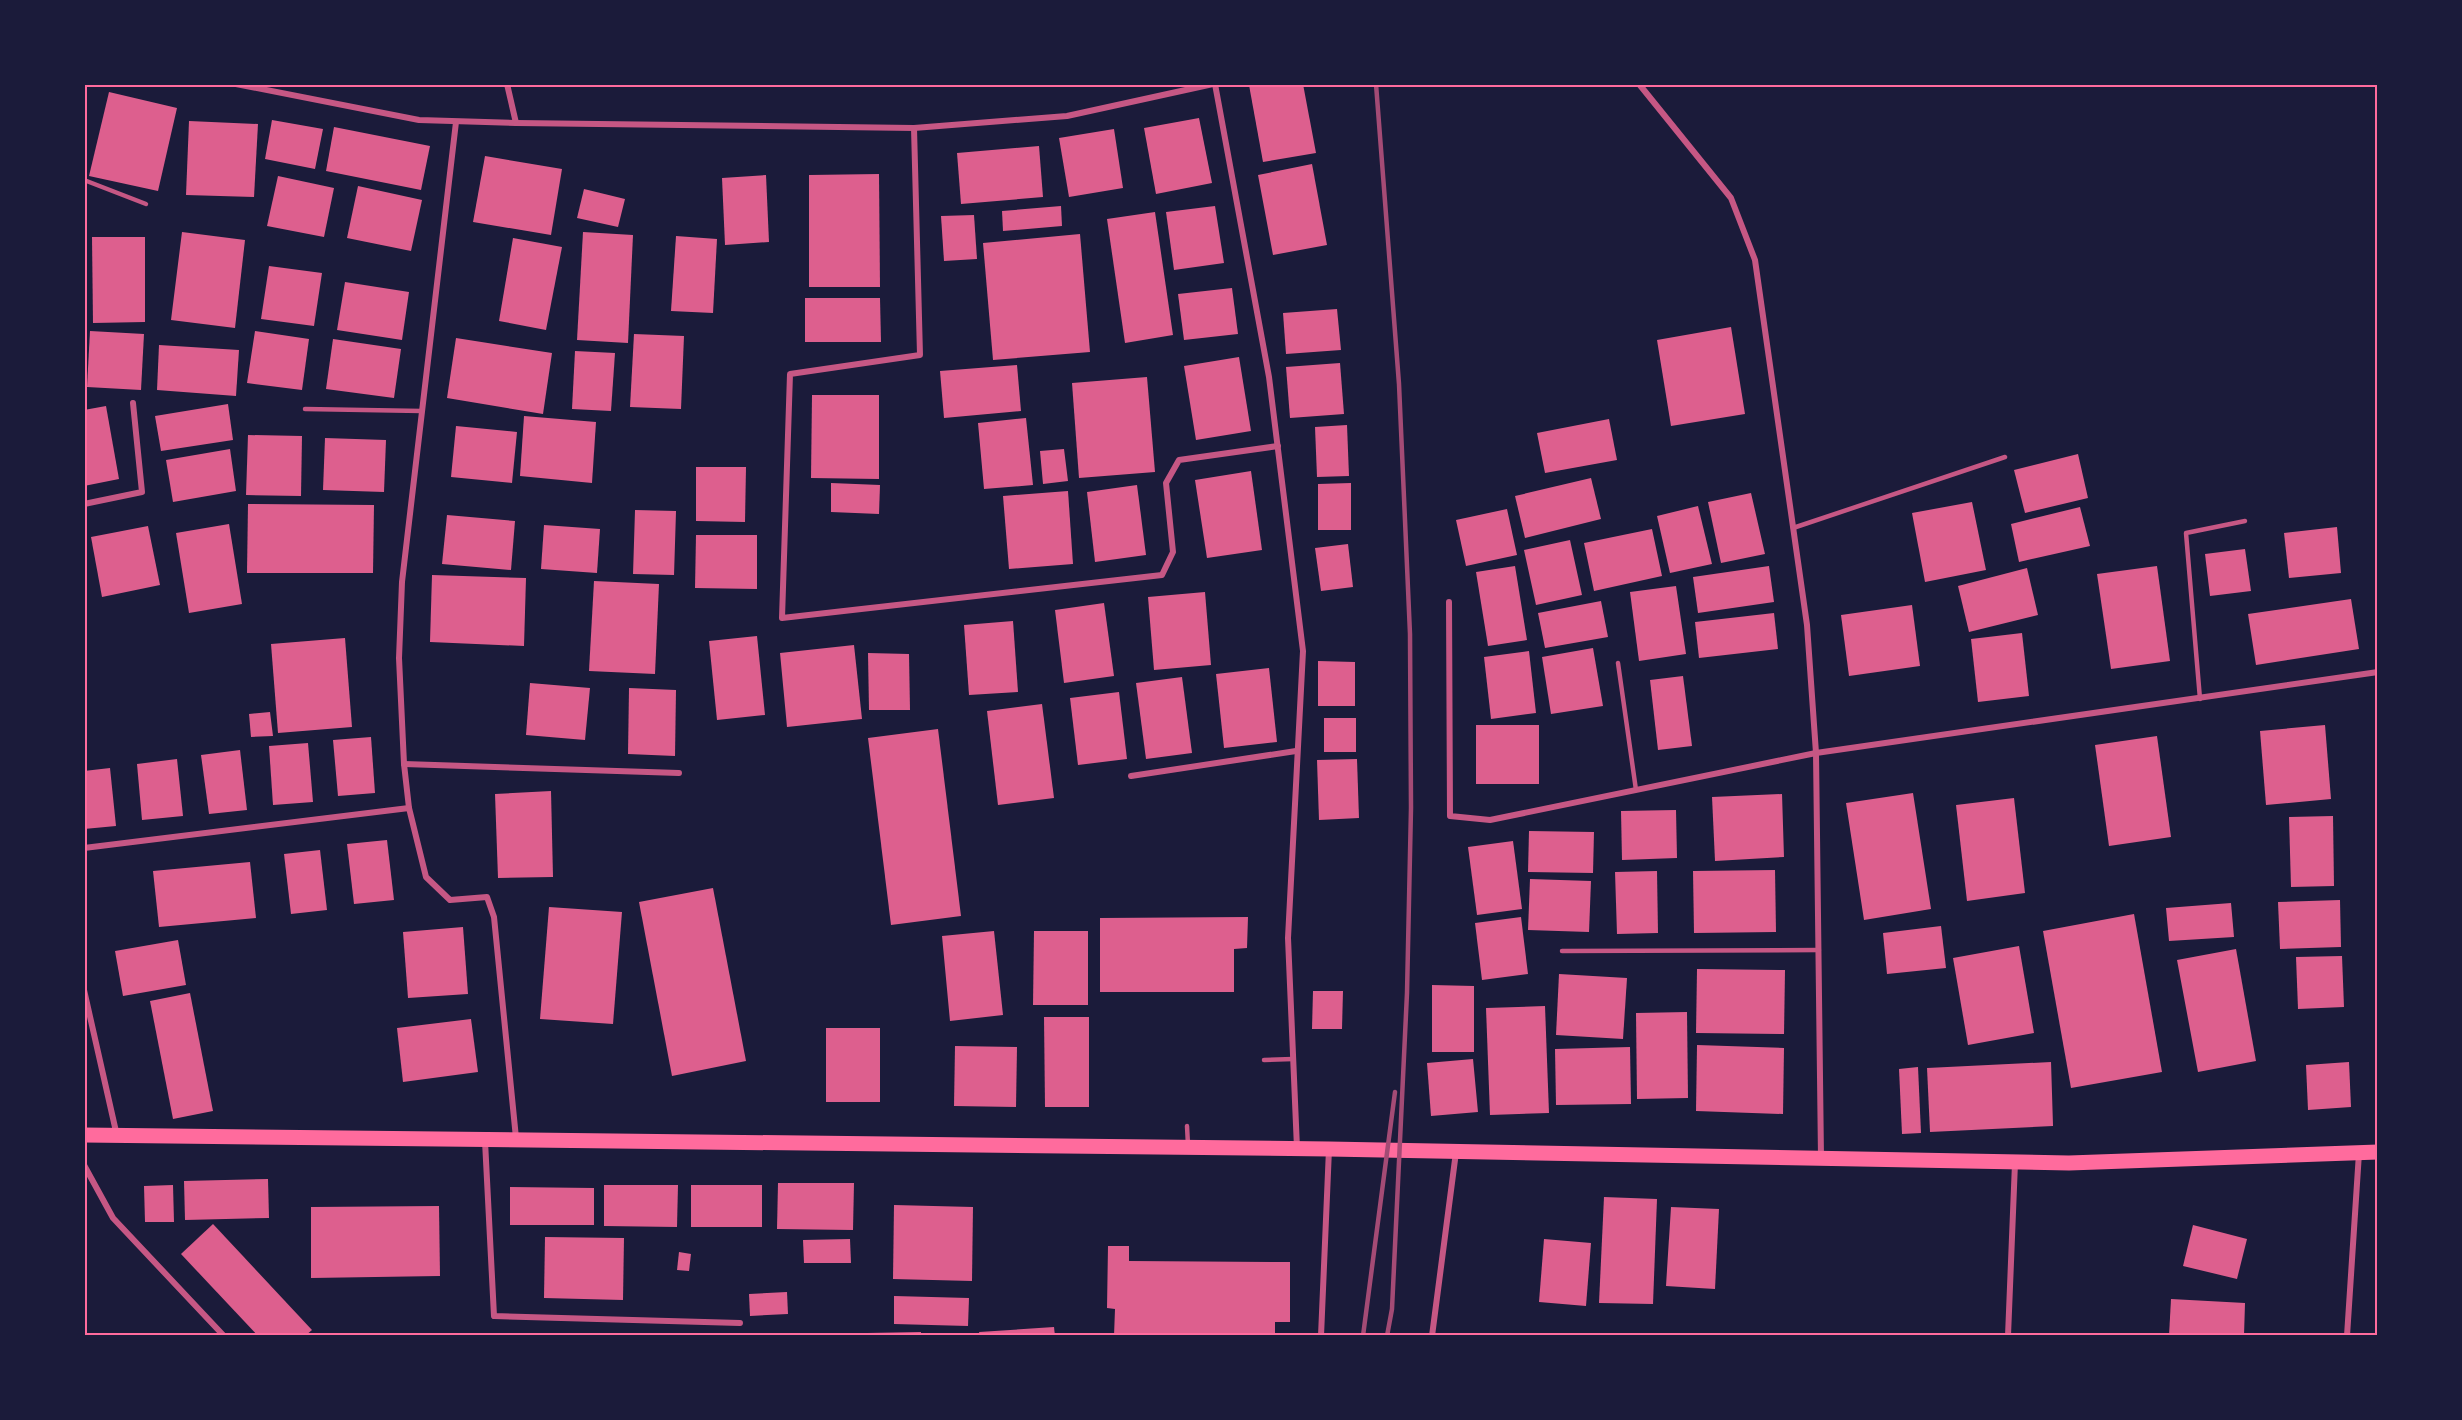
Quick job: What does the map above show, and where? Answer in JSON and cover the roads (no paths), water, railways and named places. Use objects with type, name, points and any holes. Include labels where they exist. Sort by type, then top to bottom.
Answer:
[{"type":"main road","points":[[84,1135],[1329,1149],[2069,1163],[2378,1152]]},
{"type":"street","points":[[236,84],[256,86],[419,120],[914,128],[1067,116],[1214,84],[1265,353],[1303,651],[1288,938],[1297,1149]]},
{"type":"street","points":[[507,84],[516,123]]},
{"type":"street","points":[[1639,84],[1731,198],[1755,260],[1807,625],[1816,753],[1821,1159]]},
{"type":"street","points":[[456,122],[402,582],[399,658],[404,764],[409,808],[426,877],[450,900],[487,897],[494,917],[516,1141]]},
{"type":"street","points":[[914,128],[920,355],[790,375],[782,618],[1162,575],[1173,552],[1166,483],[1179,460],[1278,446]]},
{"type":"street","points":[[84,504],[142,492],[133,403]]},
{"type":"street","points":[[1449,602],[1450,816],[1490,820],[1816,753],[2378,672]]},
{"type":"street","points":[[1131,776],[1296,751]]},
{"type":"street","points":[[404,764],[679,773]]},
{"type":"street","points":[[84,848],[409,808]]},
{"type":"street","points":[[84,990],[117,1136]]},
{"type":"street","points":[[485,1141],[494,1316],[740,1323]]},
{"type":"street","points":[[1321,1336],[1329,1149]]},
{"type":"street","points":[[1432,1336],[1456,1152]]},
{"type":"street","points":[[2347,1336],[2359,1153]]},
{"type":"street","points":[[2008,1336],[2015,1162]]},
{"type":"street","points":[[84,1165],[112,1218],[225,1336]]},
{"type":"lane","points":[[84,180],[146,204]]},
{"type":"lane","points":[[305,409],[422,411]]},
{"type":"lane","points":[[1793,528],[2005,457]]},
{"type":"lane","points":[[2200,699],[2186,533],[2245,521]]},
{"type":"lane","points":[[1618,663],[1636,790]]},
{"type":"lane","points":[[1562,951],[1819,950]]},
{"type":"lane","points":[[1264,1060],[1293,1059]]},
{"type":"lane","points":[[1187,1126],[1188,1148]]},
{"type":"railway","points":[[1376,84],[1399,384],[1410,634],[1411,808],[1407,993],[1392,1309],[1387,1336]]},
{"type":"railway","points":[[1363,1336],[1395,1092]]}]
